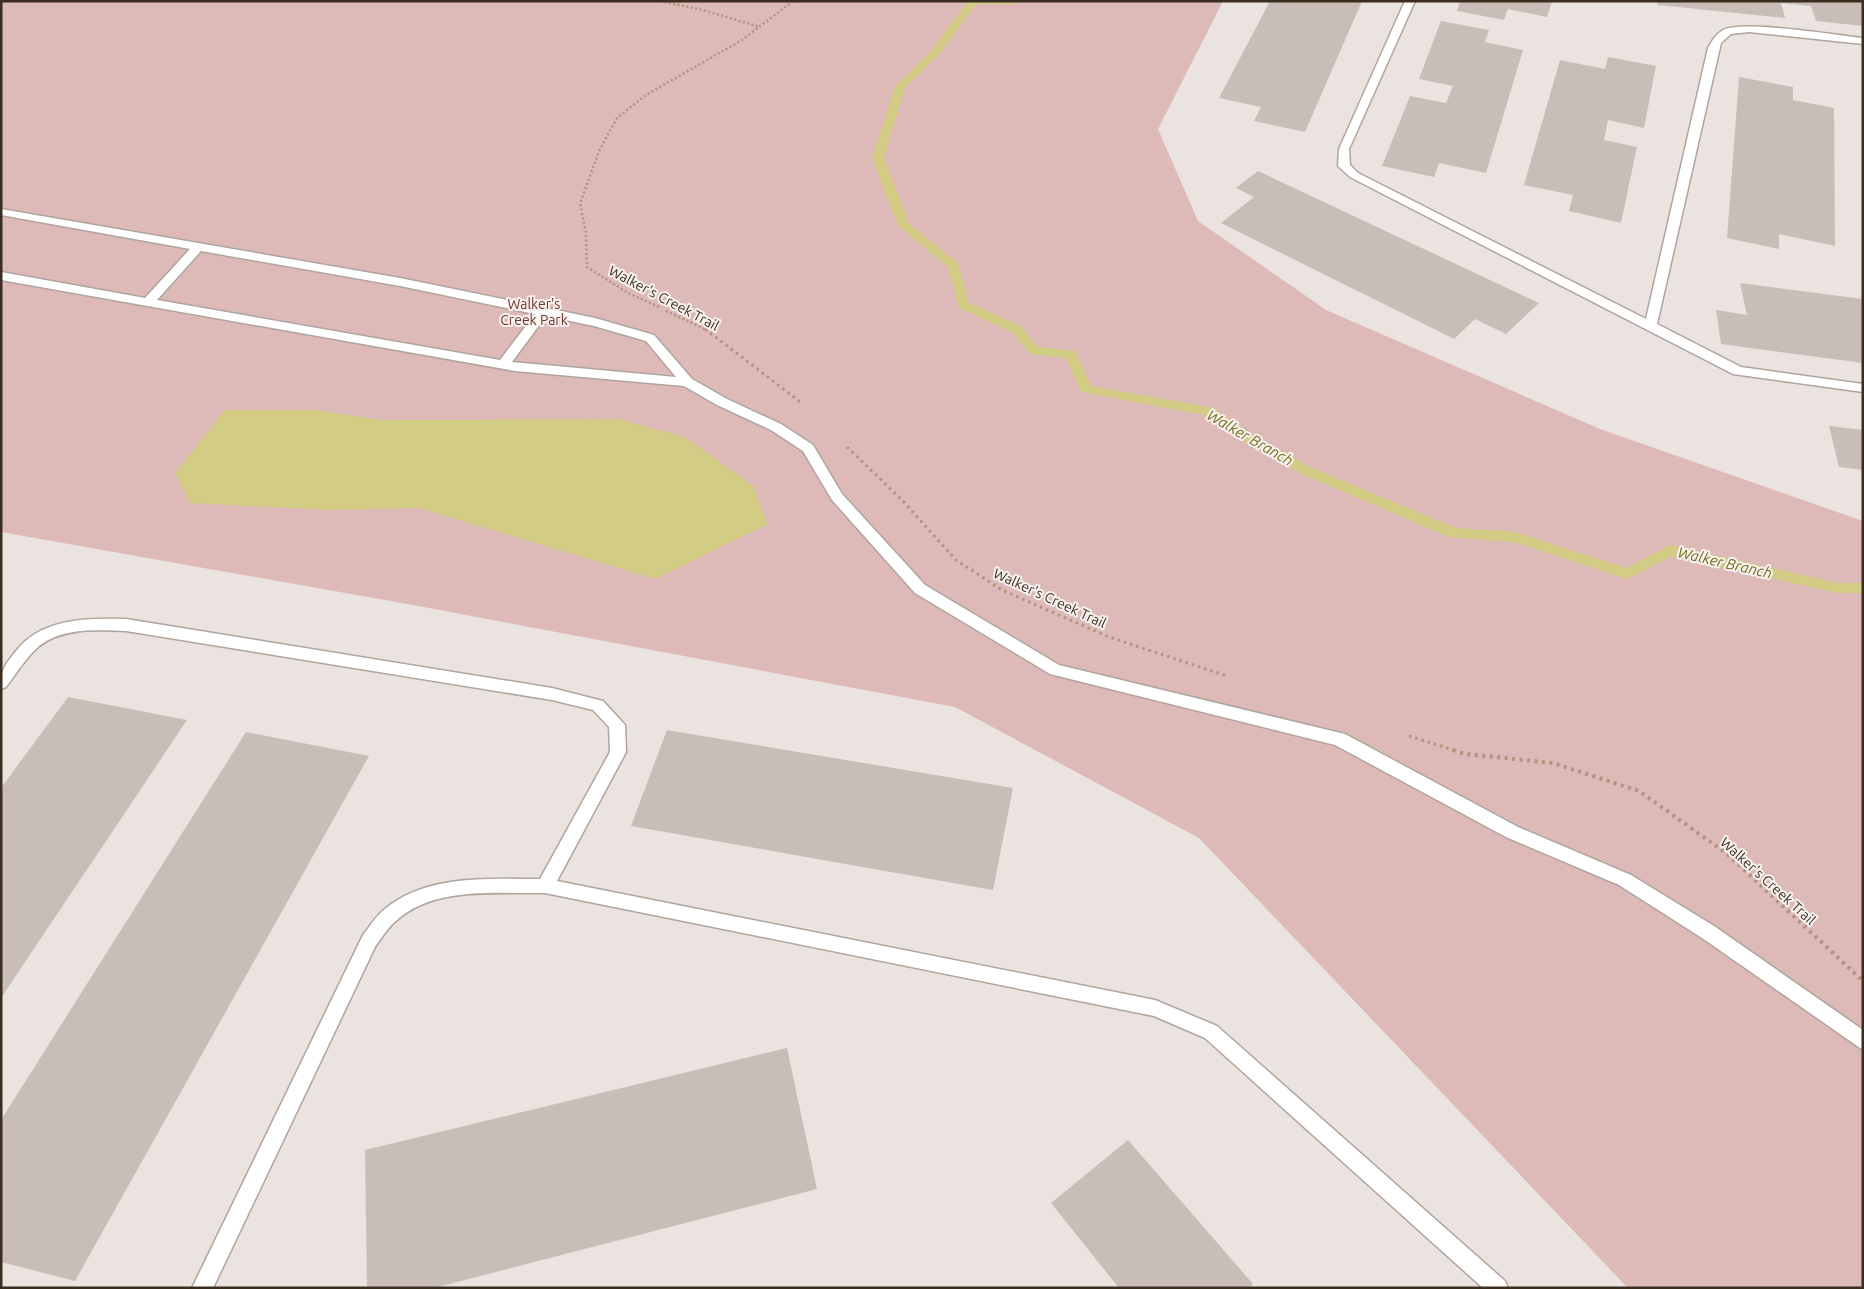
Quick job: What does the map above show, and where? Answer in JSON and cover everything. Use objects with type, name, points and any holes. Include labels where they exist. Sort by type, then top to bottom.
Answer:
[{"type":"lane","points":[[1410,1],[1344,150],[1344,166],[1354,175],[1738,372],[1863,388]]},
{"type":"lane","points":[[1650,327],[1713,48],[1718,37],[1731,30],[1749,29],[1863,41]]},
{"type":"lane","points":[[1,212],[400,282],[594,322],[650,338],[687,382],[722,402],[776,426],[808,448],[837,497],[920,589],[1056,670],[1339,739],[1512,832],[1626,880],[1708,932],[1863,1042]]},
{"type":"lane","points":[[148,302],[198,246]]},
{"type":"lane","points":[[1,276],[503,365],[687,382]]},
{"type":"lane","points":[[503,365],[543,312]]},
{"type":"lane","points":[[1,682],[34,641],[64,626],[86,624],[126,625],[552,694],[598,705],[617,725],[618,752],[545,886]]},
{"type":"lane","points":[[202,1288],[369,941],[392,913],[412,900],[453,888],[545,886],[1163,1011],[1212,1032],[1498,1288]]},
{"type":"path","points":[[660,1],[704,10],[760,27]]},
{"type":"path","name":"Walker's Creek Trail","points":[[793,1],[760,27],[714,57],[646,95],[617,118],[599,151],[580,204],[586,233],[587,267],[628,293],[707,330],[792,394],[806,407]]},
{"type":"path","name":"Walker's Creek Trail","points":[[846,446],[901,499],[956,560],[1002,590],[1109,637],[1231,677]]},
{"type":"path","name":"Walker's Creek Trail","points":[[1400,733],[1465,754],[1553,763],[1639,791],[1726,853],[1863,980]]},
{"type":"green space","name":"Walker's Creek Park","points":[[1,1],[1223,1],[1158,129],[1198,221],[1326,310],[1600,429],[1863,521],[1863,1288],[1628,1288],[1199,838],[955,707],[413,605],[1,532]]},
{"type":"shaded area","points":[[225,410],[317,410],[380,420],[618,419],[685,437],[753,486],[768,524],[655,579],[419,508],[326,510],[190,503],[175,473]]},
{"type":"building","points":[[1270,1],[1362,1],[1305,132],[1254,121],[1261,107],[1219,98]]},
{"type":"building","points":[[1460,1],[1552,1],[1547,17],[1508,9],[1504,20],[1457,11]]},
{"type":"building","points":[[1657,1],[1863,1],[1863,26],[1816,21],[1811,6],[1781,3],[1785,18],[1658,5]]},
{"type":"building","points":[[1441,21],[1489,30],[1485,42],[1523,50],[1486,173],[1439,163],[1434,177],[1382,166],[1410,96],[1446,103],[1453,86],[1419,79]]},
{"type":"building","points":[[1608,57],[1656,66],[1644,128],[1608,120],[1604,140],[1637,147],[1621,223],[1569,211],[1573,195],[1524,185],[1560,60],[1605,69]]},
{"type":"building","points":[[1739,77],[1793,87],[1793,100],[1834,108],[1835,246],[1779,234],[1779,249],[1727,238]]},
{"type":"building","points":[[1258,171],[1539,303],[1506,334],[1475,319],[1454,339],[1221,223],[1254,197],[1236,188]]},
{"type":"building","points":[[1740,283],[1863,299],[1863,363],[1721,344],[1716,310],[1747,315]]},
{"type":"building","points":[[1829,426],[1863,430],[1863,470],[1839,467]]},
{"type":"building","points":[[68,697],[187,720],[1,998],[1,788]]},
{"type":"building","points":[[667,730],[1013,788],[993,890],[631,826]]},
{"type":"building","points":[[246,732],[369,756],[75,1281],[1,1262],[1,1120]]},
{"type":"building","points":[[787,1048],[817,1189],[434,1288],[367,1288],[365,1150]]},
{"type":"building","points":[[1128,1140],[1253,1284],[1249,1288],[1119,1288],[1051,1203]]},
{"type":"waterway","name":"Walker Branch","points":[[1015,1],[973,1],[934,54],[900,86],[878,158],[904,226],[954,266],[963,305],[1016,329],[1034,351],[1071,354],[1086,389],[1208,411],[1256,443],[1307,471],[1454,533],[1515,537],[1627,574],[1670,550],[1837,588],[1863,588]]}]
